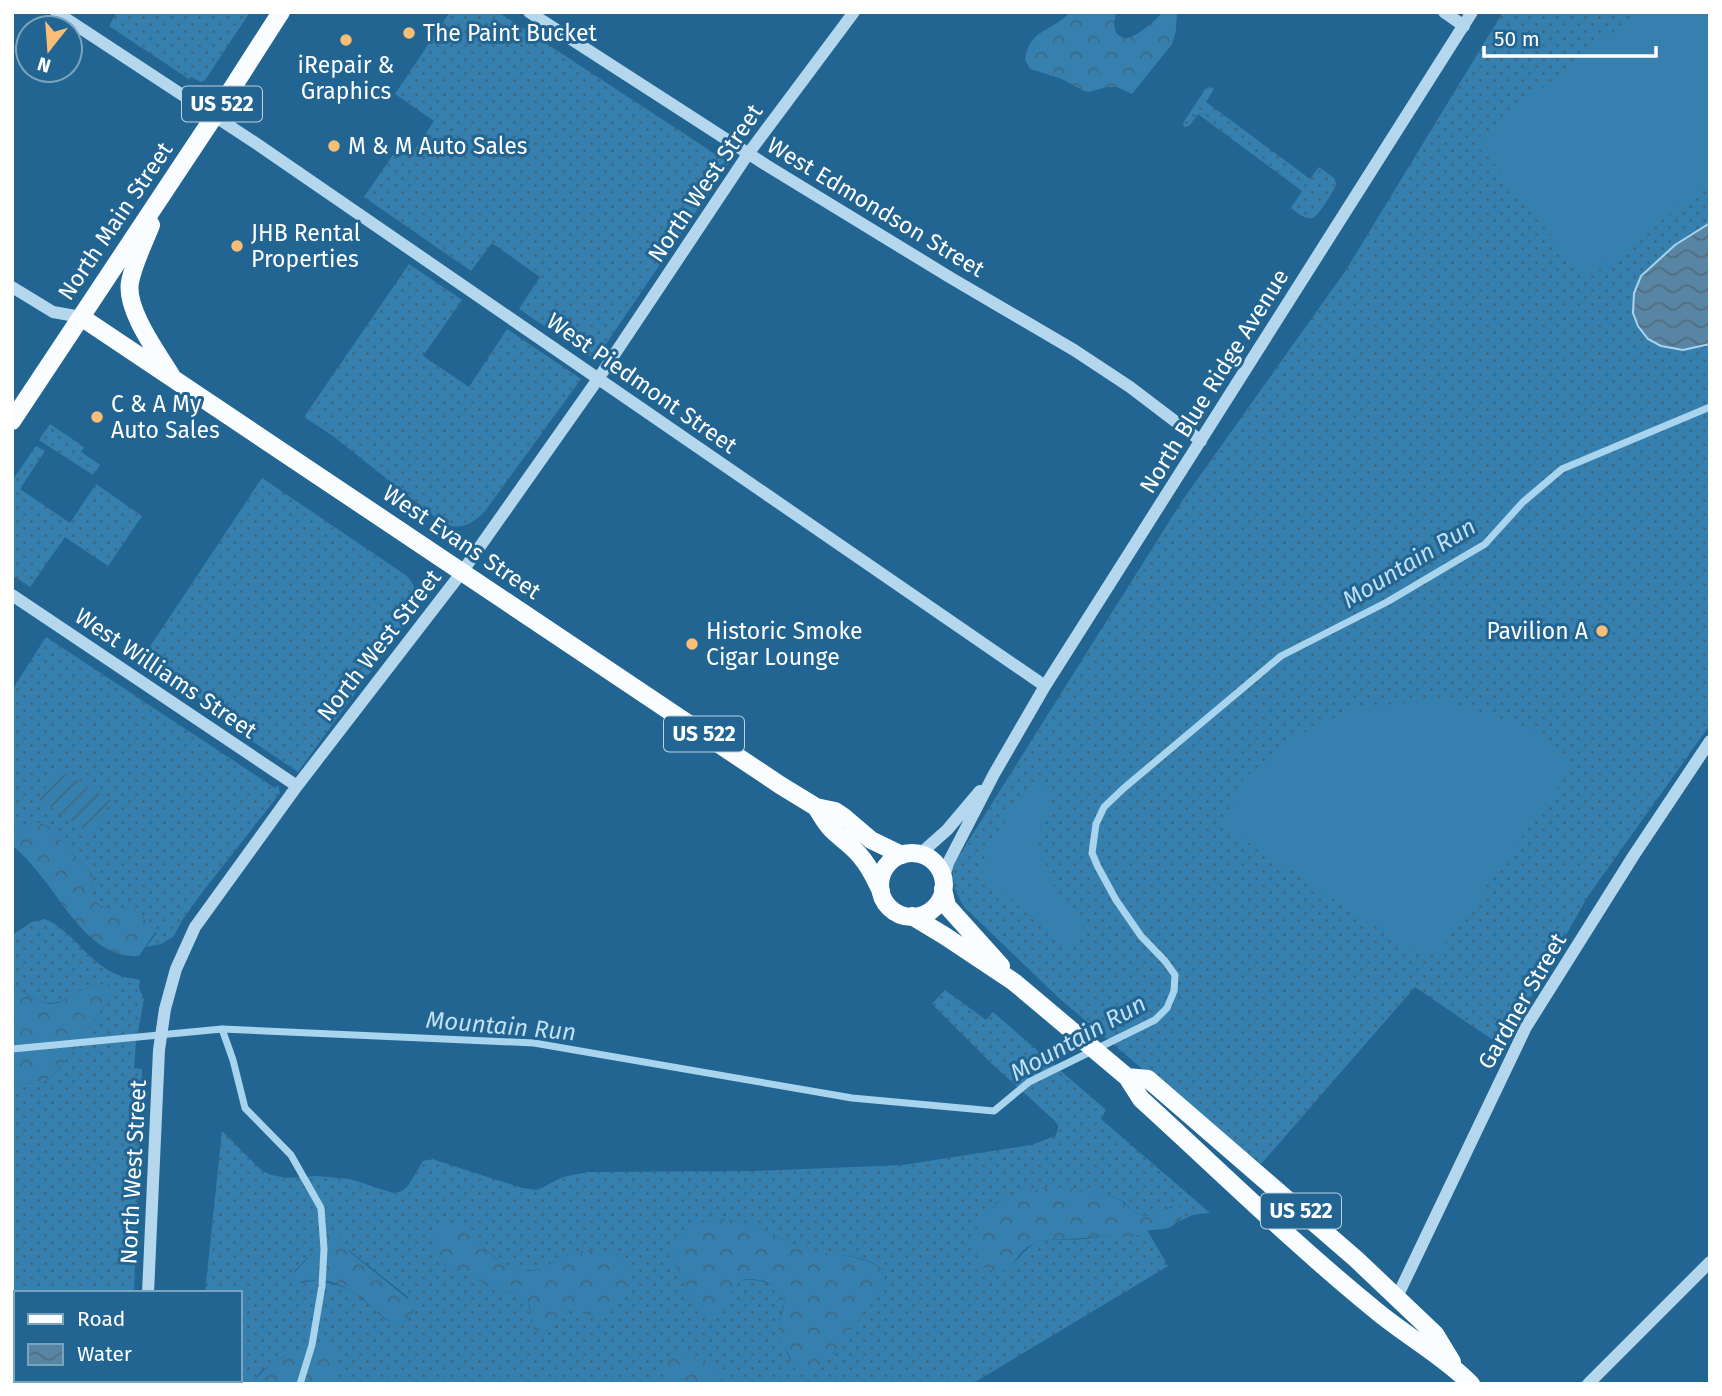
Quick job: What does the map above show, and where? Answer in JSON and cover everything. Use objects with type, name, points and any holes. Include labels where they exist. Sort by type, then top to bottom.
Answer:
[{"type":"main road","name":"North Main Street","points":[[12,421],[281,12]]},
{"type":"main road","name":"US 522","points":[[162,195],[134,270],[129,292],[140,323],[173,379]]},
{"type":"main road","name":"West Evans Street","points":[[81,317],[769,778],[816,807],[835,811],[871,840],[902,855]]},
{"type":"main road","name":"West Evans Street","points":[[816,807],[832,831],[862,858],[872,871],[881,891]]},
{"type":"main road","name":"US 522","points":[[902,855],[920,854],[937,866],[947,906],[1014,982]]},
{"type":"main road","points":[[881,891],[883,870],[891,860],[902,855]]},
{"type":"main road","points":[[912,916],[919,916],[932,909],[941,896],[943,885]]},
{"type":"main road","name":"US 522","points":[[881,891],[892,909],[905,916],[912,916],[1014,982],[1127,1077],[1141,1099],[1332,1273],[1377,1312],[1457,1369]]},
{"type":"main road","name":"US 522","points":[[1127,1077],[1149,1079],[1356,1259],[1435,1334],[1457,1369],[1471,1384]]},
{"type":"street","name":"West Piedmont Street","points":[[56,12],[215,115],[1045,686]]},
{"type":"street","name":"West Edmondson Street","points":[[528,12],[748,154],[1074,350],[1130,387],[1201,440]]},
{"type":"street","name":"North West Street","points":[[148,1291],[159,1049],[165,1009],[176,969],[195,927],[297,786],[462,572],[598,379],[748,154],[854,12]]},
{"type":"street","points":[[1444,12],[1464,26]]},
{"type":"street","name":"North Blue Ridge Avenue","points":[[943,885],[948,863],[994,774],[1045,686],[1472,12]]},
{"type":"street","points":[[12,286],[53,312],[81,317]]},
{"type":"street","name":"West Williams Street","points":[[12,595],[297,786]]},
{"type":"street","name":"Gardner Street","points":[[1396,1297],[1526,1027],[1634,855],[1710,741]]},
{"type":"street","name":"North Blue Ridge Avenue","points":[[920,854],[947,830],[994,774]]},
{"type":"street","points":[[1588,1384],[1710,1262]]},
{"type":"green space","points":[[117,12],[250,12],[205,80],[201,82],[191,77],[189,79],[109,26]]},
{"type":"green space","points":[[450,12],[498,12],[729,163],[595,360],[519,309],[540,277],[492,243],[471,271],[364,197],[399,146],[412,154],[434,121],[395,94]]},
{"type":"green space","points":[[1070,12],[1116,12],[1116,33],[1126,38],[1141,31],[1163,12],[1177,12],[1176,31],[1172,44],[1132,94],[1117,87],[1089,92],[1062,79],[1030,69],[1025,60],[1031,42]]},
{"type":"green space","points":[[1503,12],[1710,12],[1710,725],[1588,896],[1503,1047],[1415,987],[1261,1164],[1195,1114],[1060,999],[963,906],[954,887],[952,867],[1182,501],[1346,270]]},
{"type":"green space","points":[[1639,12],[1710,12],[1710,182],[1586,280],[1476,140]]},
{"type":"green space","points":[[1209,87],[1214,89],[1206,102],[1310,179],[1319,167],[1334,178],[1335,187],[1315,217],[1304,217],[1291,208],[1302,191],[1198,114],[1189,126],[1184,127],[1183,123]]},
{"type":"green space","points":[[409,264],[462,300],[423,356],[469,387],[507,329],[581,379],[485,511],[476,520],[465,525],[454,526],[441,522],[333,436],[304,417]]},
{"type":"green space","points":[[50,424],[84,447],[81,452],[100,465],[93,475],[39,440]]},
{"type":"green space","points":[[36,446],[45,451],[20,489],[70,523],[96,484],[142,516],[108,566],[65,537],[30,587],[12,575],[12,481]]},
{"type":"green space","points":[[262,478],[407,576],[413,584],[419,605],[298,772],[215,716],[218,711],[141,660]]},
{"type":"green space","points":[[46,637],[275,788],[278,785],[280,793],[204,890],[173,937],[161,944],[146,947],[156,934],[143,917],[100,906],[96,902],[92,874],[48,826],[33,823],[18,827],[12,825],[12,690]]},
{"type":"green space","points":[[1444,701],[1502,719],[1538,734],[1572,768],[1439,951],[1416,953],[1224,826],[1244,778],[1297,736],[1358,706]]},
{"type":"green space","points":[[59,768],[111,801],[90,833],[38,799]]},
{"type":"green space","points":[[1032,785],[1047,789],[1051,798],[1040,830],[1039,842],[1045,869],[1084,928],[1068,949],[983,875],[982,862],[1023,792]]},
{"type":"green space","points":[[33,823],[48,826],[92,874],[93,892],[100,906],[135,912],[156,931],[139,956],[123,955],[96,942],[12,845],[12,825],[18,827]]},
{"type":"green space","points":[[45,919],[55,924],[108,970],[140,980],[139,988],[144,999],[134,1068],[142,1069],[134,1291],[14,1291],[14,1382],[131,1384],[12,1384],[12,1084],[41,1083],[51,1078],[111,996],[94,984],[61,1001],[45,1002],[25,993],[12,983],[12,935],[32,922]]},
{"type":"green space","points":[[12,983],[27,995],[49,1004],[58,1003],[94,984],[115,985],[111,996],[69,1056],[51,1078],[41,1083],[12,1084]]},
{"type":"green space","points":[[945,990],[986,1020],[993,1012],[1106,1110],[1101,1119],[1210,1213],[1192,1215],[1178,1222],[1182,1217],[1172,1206],[1153,1215],[1140,1215],[1114,1197],[1058,1187],[1033,1191],[996,1203],[980,1224],[988,1269],[1004,1270],[1033,1244],[1041,1241],[1130,1236],[1147,1230],[1168,1266],[972,1384],[723,1384],[715,1370],[702,1359],[666,1380],[667,1384],[335,1384],[335,1360],[284,1356],[260,1372],[252,1384],[212,1384],[242,1382],[242,1291],[205,1291],[222,1131],[262,1171],[272,1175],[286,1178],[317,1176],[350,1179],[393,1193],[408,1186],[423,1161],[432,1159],[522,1188],[537,1190],[563,1177],[588,1172],[756,1171],[903,1165],[1031,1145],[1055,1136],[1058,1125],[1054,1120],[991,1063],[932,1004]],"holes":[[[720,1219],[761,1230],[811,1251],[865,1260],[883,1270],[878,1289],[869,1305],[833,1354],[791,1364],[779,1328],[784,1300],[781,1291],[775,1286],[756,1280],[742,1281],[732,1289],[721,1313],[696,1310],[678,1270],[681,1236],[699,1223]],[[339,1233],[346,1248],[407,1296],[414,1311],[406,1321],[400,1324],[386,1320],[354,1292],[340,1286],[318,1280],[301,1283],[294,1272],[315,1251]],[[470,1233],[496,1258],[520,1270],[537,1270],[572,1254],[588,1251],[617,1255],[629,1266],[577,1311],[569,1310],[547,1331],[531,1323],[532,1316],[527,1300],[450,1269],[444,1264],[433,1246]]]},
{"type":"green space","points":[[1047,1187],[1064,1187],[1111,1196],[1135,1212],[1147,1216],[1172,1207],[1183,1208],[1179,1220],[1165,1229],[1131,1237],[1109,1236],[1037,1242],[1020,1254],[1006,1270],[992,1271],[981,1265],[974,1238],[986,1214],[1004,1199]]},
{"type":"green space","points":[[720,1219],[757,1228],[814,1251],[864,1260],[883,1270],[878,1292],[871,1304],[818,1368],[809,1373],[800,1373],[792,1365],[778,1336],[784,1299],[782,1293],[769,1283],[751,1279],[739,1282],[732,1290],[722,1312],[714,1319],[696,1310],[673,1259],[675,1247],[681,1236],[698,1223]]},
{"type":"green space","points":[[442,1226],[463,1228],[496,1259],[524,1271],[538,1270],[565,1256],[580,1252],[595,1250],[616,1254],[630,1269],[629,1282],[616,1304],[605,1314],[596,1316],[569,1310],[549,1329],[539,1332],[533,1330],[527,1300],[450,1269],[444,1264],[433,1246],[436,1229]]},
{"type":"green space","points":[[332,1230],[339,1233],[351,1253],[414,1304],[412,1313],[406,1320],[400,1324],[392,1322],[357,1294],[335,1283],[319,1280],[291,1281],[322,1237]]},
{"type":"green space","points":[[321,1342],[333,1347],[335,1384],[252,1384],[274,1363]]},
{"type":"green space","points":[[687,1353],[709,1364],[718,1373],[723,1384],[667,1384],[664,1371],[666,1358]]},
{"type":"water","points":[[1710,223],[1710,344],[1683,350],[1661,346],[1648,339],[1638,326],[1633,313],[1634,293],[1641,276],[1675,245]]},
{"type":"waterway","name":"Mountain Run","points":[[12,1049],[222,1029],[534,1043],[852,1098],[994,1111],[1029,1082],[1155,1020],[1167,1008],[1174,991],[1175,975],[1141,936],[1116,900],[1092,853],[1096,824],[1104,807],[1281,656],[1387,602],[1485,544],[1523,502],[1562,469],[1710,407]]},
{"type":"waterway","points":[[222,1029],[245,1108],[291,1155],[321,1208],[324,1249],[322,1286],[312,1345],[300,1384]]},
{"type":"place","name":"The Paint Bucket","points":[[409,33]]},
{"type":"place","name":"iRepair & Graphics","points":[[346,40]]},
{"type":"place","name":"M & M Auto Sales","points":[[334,146]]},
{"type":"place","name":"JHB Rental Properties","points":[[237,246]]},
{"type":"place","name":"C & A My Auto Sales","points":[[97,417]]},
{"type":"place","name":"Pavilion A","points":[[1602,631]]},
{"type":"place","name":"Historic Smoke Cigar Lounge","points":[[692,644]]}]
